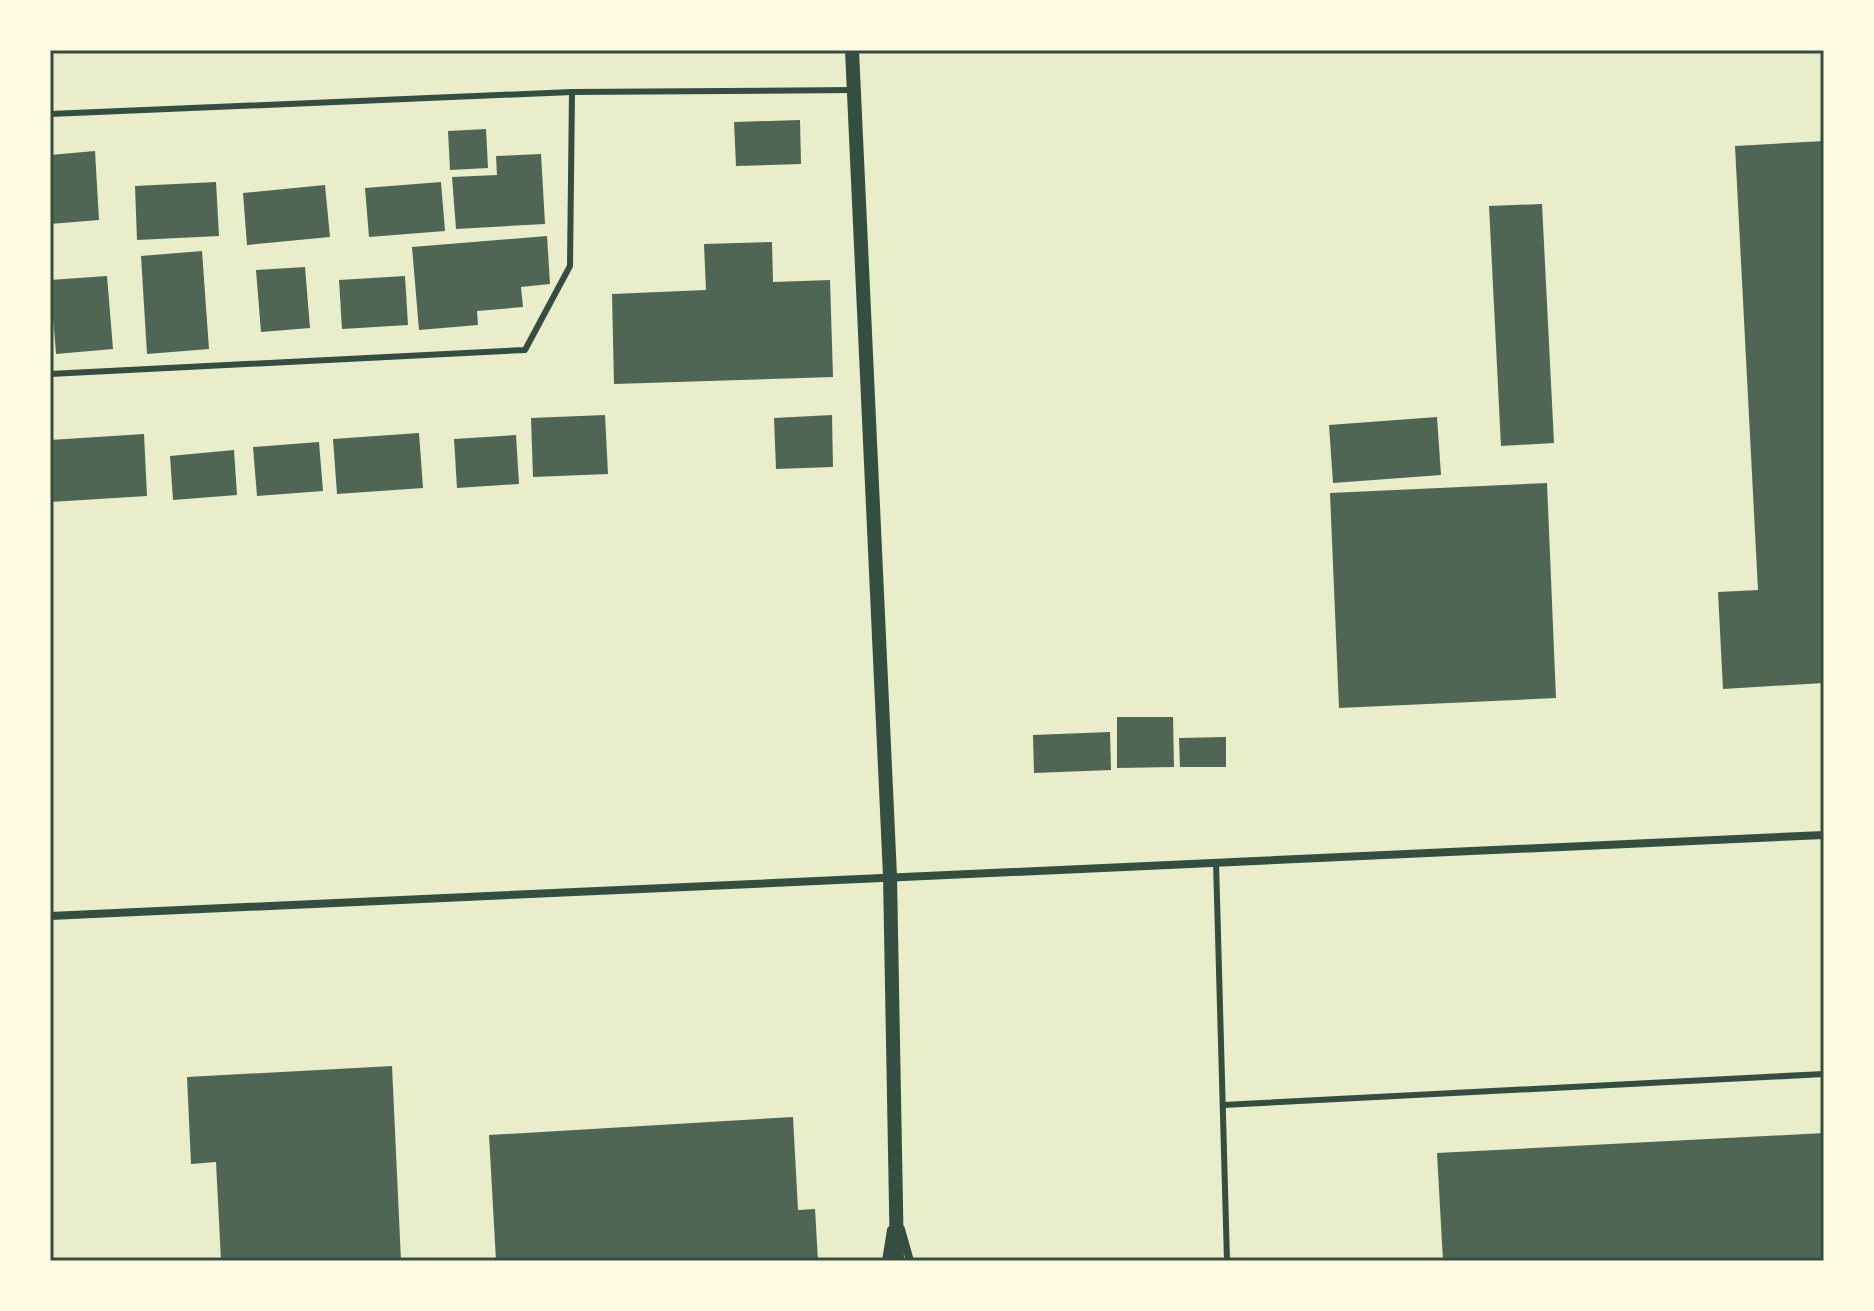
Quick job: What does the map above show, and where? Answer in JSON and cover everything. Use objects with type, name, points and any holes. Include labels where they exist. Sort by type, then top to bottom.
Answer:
[{"type":"street","points":[[852,50],[890,876],[897,1261]]},
{"type":"street","points":[[50,916],[1824,835]]},
{"type":"street","points":[[886,1261],[894,1205]]},
{"type":"street","points":[[894,1205],[910,1261]]},
{"type":"lane","points":[[50,114],[572,92],[854,90]]},
{"type":"lane","points":[[50,374],[525,350],[570,266],[572,92]]},
{"type":"lane","points":[[1216,862],[1227,1261]]},
{"type":"lane","points":[[1223,1105],[1824,1074]]},
{"type":"building","points":[[800,120],[801,164],[736,166],[734,122]]},
{"type":"building","points":[[486,129],[488,168],[450,170],[448,131]]},
{"type":"building","points":[[1824,141],[1824,683],[1723,689],[1718,592],[1758,590],[1735,146]]},
{"type":"building","points":[[95,151],[99,220],[50,224],[50,155]]},
{"type":"building","points":[[541,154],[545,224],[456,229],[452,177],[497,175],[496,156]]},
{"type":"building","points":[[216,182],[219,236],[137,240],[135,186]]},
{"type":"building","points":[[441,182],[445,231],[369,237],[365,188]]},
{"type":"building","points":[[325,185],[330,237],[247,245],[243,193]]},
{"type":"building","points":[[1542,204],[1554,443],[1501,446],[1489,206]]},
{"type":"building","points":[[547,236],[550,284],[521,287],[523,307],[477,311],[478,325],[419,330],[412,247]]},
{"type":"building","points":[[772,242],[773,282],[830,280],[833,377],[614,384],[612,294],[706,290],[704,244]]},
{"type":"building","points":[[202,251],[209,349],[147,354],[141,256]]},
{"type":"building","points":[[305,267],[310,328],[261,332],[256,270]]},
{"type":"building","points":[[107,276],[113,349],[56,354],[50,280]]},
{"type":"building","points":[[405,276],[408,325],[342,329],[339,280]]},
{"type":"building","points":[[605,415],[608,474],[533,477],[531,418]]},
{"type":"building","points":[[832,415],[833,467],[776,469],[774,418]]},
{"type":"building","points":[[1437,417],[1441,475],[1333,483],[1329,425]]},
{"type":"building","points":[[419,433],[423,488],[337,494],[333,439]]},
{"type":"building","points":[[144,434],[147,496],[50,502],[50,440]]},
{"type":"building","points":[[516,435],[519,484],[457,488],[454,439]]},
{"type":"building","points":[[319,442],[323,491],[257,496],[253,447]]},
{"type":"building","points":[[234,450],[237,495],[173,500],[170,456]]},
{"type":"building","points":[[1547,483],[1556,698],[1339,708],[1330,493]]},
{"type":"building","points":[[1117,717],[1173,717],[1174,767],[1117,768]]},
{"type":"building","points":[[1110,732],[1111,770],[1034,773],[1033,735]]},
{"type":"building","points":[[1226,737],[1226,767],[1180,767],[1179,738]]},
{"type":"building","points":[[392,1066],[401,1261],[221,1261],[216,1162],[191,1164],[187,1077]]},
{"type":"building","points":[[793,1117],[798,1210],[815,1209],[818,1261],[496,1261],[489,1135]]},
{"type":"building","points":[[1824,1133],[1824,1261],[1443,1261],[1437,1153]]}]
